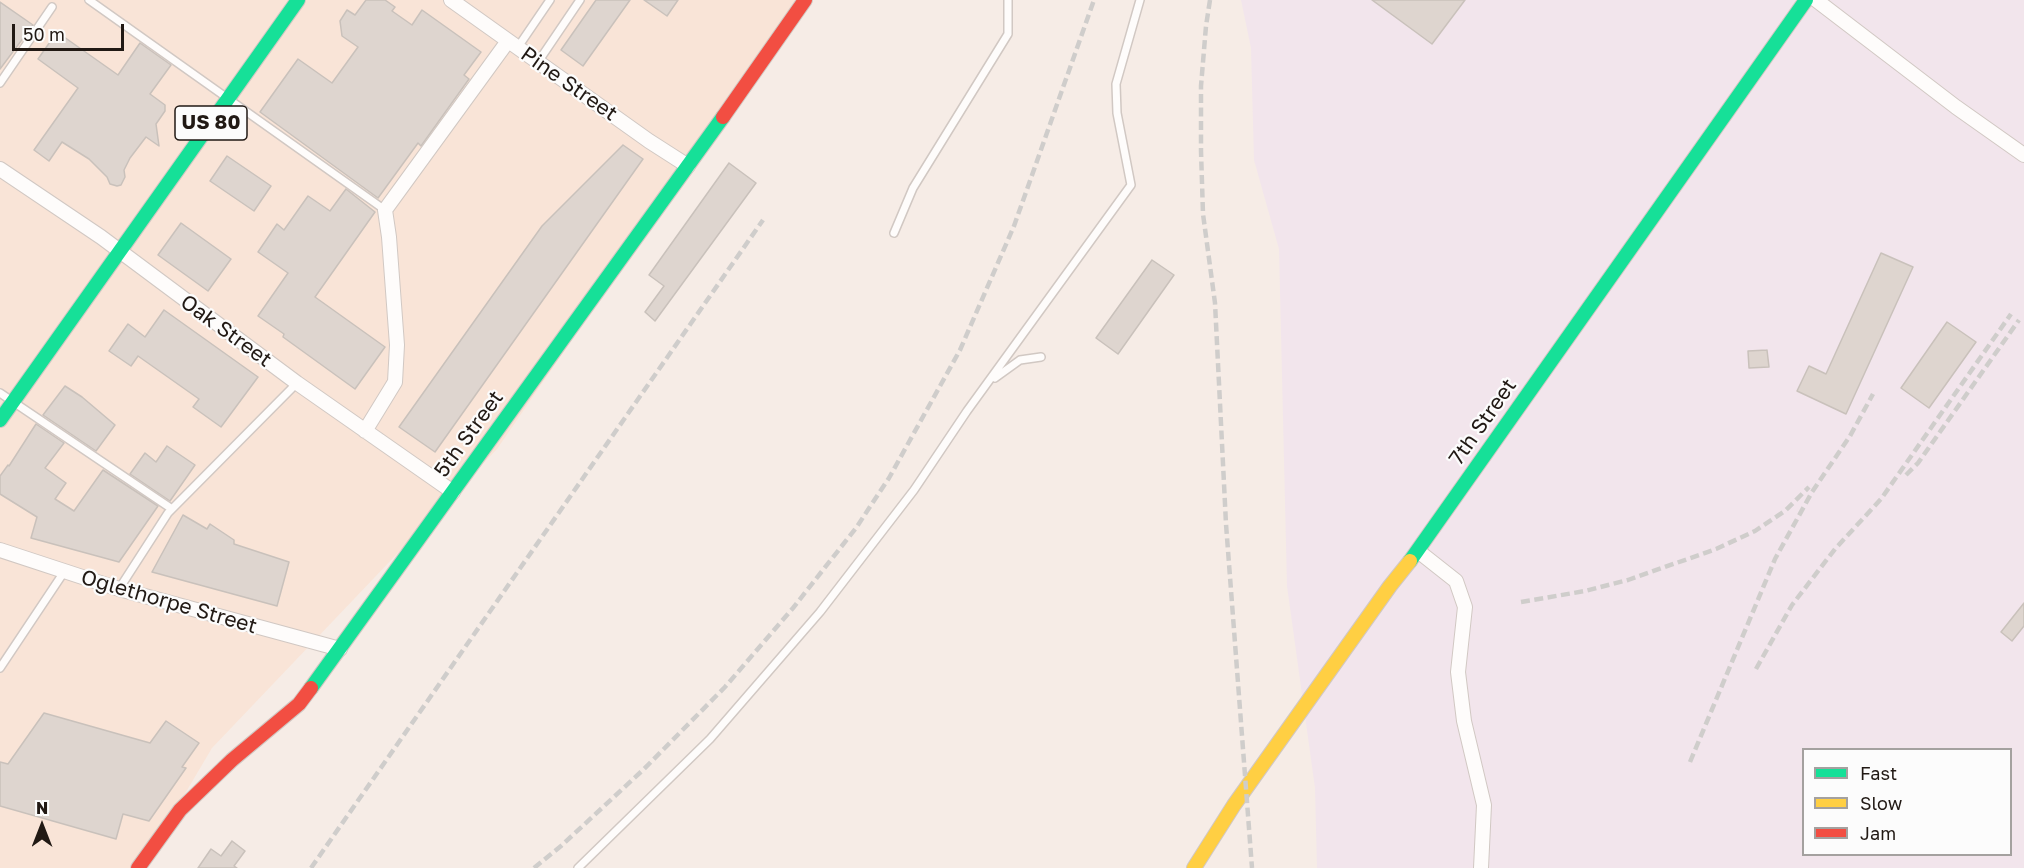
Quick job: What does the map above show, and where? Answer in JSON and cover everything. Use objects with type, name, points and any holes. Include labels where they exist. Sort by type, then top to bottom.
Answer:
[{"type":"street","name":"US 80","points":[[0,420],[298,0]]},
{"type":"street","name":"Pine Street","points":[[451,0],[649,141],[688,166]]},
{"type":"street","name":"5th Street","points":[[138,868],[180,810],[232,760],[299,704],[688,166],[805,0]]},
{"type":"street","name":"7th Street","points":[[1194,868],[1228,814],[1390,586],[1418,551],[1806,0]]},
{"type":"street","points":[[1816,0],[1956,107],[2024,155]]},
{"type":"street","points":[[366,431],[395,382],[397,345],[385,210],[513,45]]},
{"type":"street","name":"Oak Street","points":[[0,169],[101,237],[297,383],[453,492]]},
{"type":"street","name":"Oglethorpe Street","points":[[0,550],[119,589],[340,649]]},
{"type":"street","points":[[1418,551],[1456,581],[1465,607],[1458,672],[1464,721],[1484,805],[1481,868]]},
{"type":"lane","points":[[89,0],[385,210]]},
{"type":"lane","points":[[513,45],[550,0]]},
{"type":"lane","points":[[538,62],[580,0]]},
{"type":"lane","points":[[894,233],[913,188],[1008,34],[1008,0]]},
{"type":"lane","points":[[578,868],[710,739],[820,612],[914,490],[986,385],[1131,185],[1117,113],[1116,84],[1140,0]]},
{"type":"lane","points":[[0,83],[52,7]]},
{"type":"lane","points":[[986,385],[1020,360],[1041,357]]},
{"type":"lane","points":[[119,589],[172,509],[297,383]]},
{"type":"lane","points":[[0,393],[172,509]]},
{"type":"lane","points":[[0,668],[64,572]]},
{"type":"shaded area","points":[[0,0],[805,0],[497,449],[212,748],[141,868],[0,868]]},
{"type":"shaded area","points":[[1241,0],[2024,0],[2024,868],[1317,868],[1315,788],[1287,586],[1279,249],[1254,160],[1251,48]]},
{"type":"building","points":[[366,0],[385,0],[395,7],[392,11],[412,25],[422,10],[481,52],[464,75],[469,79],[421,146],[418,143],[378,198],[260,112],[298,59],[332,83],[358,47],[342,36],[340,21],[347,10],[355,15]]},
{"type":"building","points":[[596,0],[630,0],[583,66],[561,50]]},
{"type":"building","points":[[644,0],[678,0],[667,16]]},
{"type":"building","points":[[1372,0],[1465,0],[1432,44]]},
{"type":"building","points":[[0,2],[33,25],[0,69]]},
{"type":"building","points":[[57,32],[118,75],[140,43],[171,65],[150,94],[165,105],[165,111],[156,124],[159,146],[146,137],[130,158],[124,170],[125,177],[121,185],[110,184],[107,177],[89,159],[62,142],[49,161],[34,150],[78,88],[38,59]]},
{"type":"building","points":[[623,145],[643,159],[435,452],[399,427],[542,226]]},
{"type":"building","points":[[227,156],[271,186],[254,211],[210,181]]},
{"type":"building","points":[[729,163],[756,183],[655,321],[645,312],[664,286],[649,275]]},
{"type":"building","points":[[346,189],[375,212],[315,297],[385,347],[355,389],[258,316],[288,273],[258,252],[277,224],[284,230],[308,196],[330,211]]},
{"type":"building","points":[[181,223],[231,259],[208,291],[158,255]]},
{"type":"building","points":[[1881,253],[1913,267],[1846,414],[1797,391],[1809,366],[1826,374]]},
{"type":"building","points":[[1152,260],[1174,275],[1118,354],[1096,338]]},
{"type":"building","points":[[164,310],[258,377],[221,427],[193,407],[199,399],[138,356],[131,366],[109,351],[128,324],[145,337]]},
{"type":"building","points":[[1947,322],[1976,342],[1929,408],[1901,388]]},
{"type":"building","points":[[1767,350],[1769,367],[1749,368],[1748,351]]},
{"type":"building","points":[[65,386],[115,425],[96,451],[43,415]]},
{"type":"building","points":[[36,424],[64,443],[45,468],[66,483],[55,499],[74,511],[103,470],[158,506],[119,562],[31,538],[37,517],[0,494],[0,476]]},
{"type":"building","points":[[167,446],[195,465],[170,501],[130,474],[145,453],[156,462]]},
{"type":"building","points":[[183,515],[207,529],[210,524],[234,540],[234,544],[289,562],[277,606],[152,572]]},
{"type":"building","points":[[2024,603],[2024,626],[2012,641],[2001,632]]},
{"type":"building","points":[[44,713],[150,743],[166,721],[199,743],[182,767],[186,768],[149,821],[123,814],[116,839],[0,806],[0,762],[8,764]]},
{"type":"building","points":[[232,841],[245,851],[234,866],[237,868],[198,868],[211,849],[221,856]]},
{"type":"railway","points":[[534,868],[644,769],[725,687],[793,608],[856,528],[889,478],[960,350],[1014,226],[1094,0]]},
{"type":"railway","points":[[1210,0],[1201,86],[1203,214],[1215,303],[1226,524],[1252,868]]},
{"type":"railway","points":[[311,868],[763,220]]},
{"type":"railway","points":[[1756,669],[1792,605],[1835,549],[1881,499],[2011,314]]},
{"type":"railway","points":[[1906,475],[1918,463],[2019,320]]},
{"type":"railway","points":[[1690,762],[1775,559],[1812,492],[1850,436],[1873,394]]},
{"type":"railway","points":[[1521,602],[1585,591],[1628,580],[1716,549],[1755,531],[1785,511],[1809,487]]},
{"type":"traffic: fast","points":[[0,420],[298,0]]},
{"type":"traffic: fast","points":[[1410,561],[1806,0]]},
{"type":"traffic: fast","points":[[311,688],[723,117]]},
{"type":"traffic: slow","points":[[1194,868],[1234,805],[1410,561]]},
{"type":"traffic: jam","points":[[723,117],[805,0]]},
{"type":"traffic: jam","points":[[138,868],[180,810],[232,760],[299,704],[311,688]]}]
